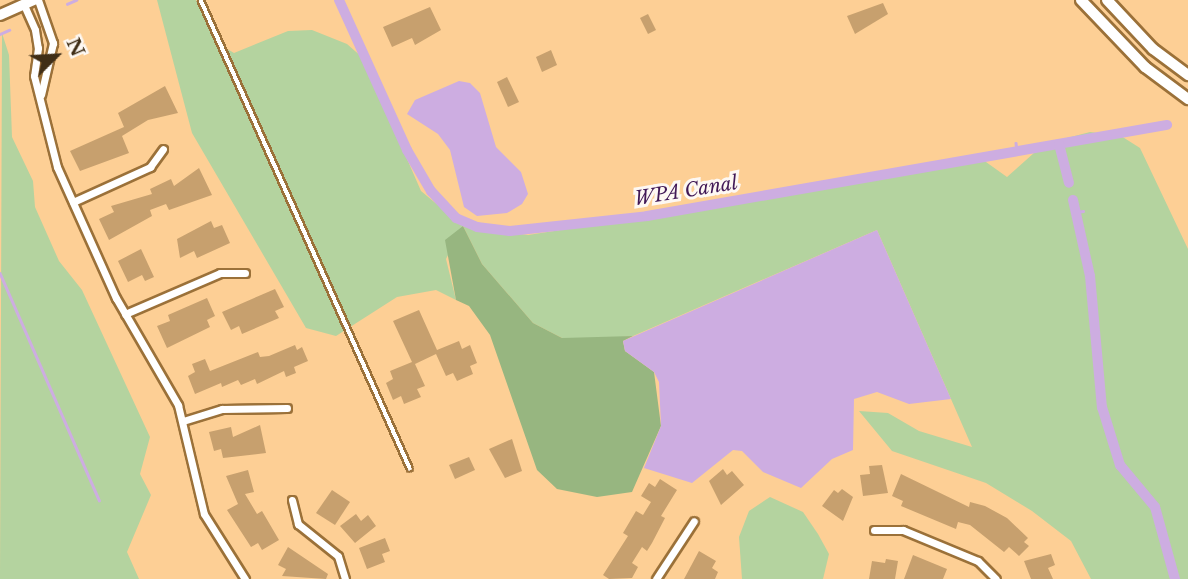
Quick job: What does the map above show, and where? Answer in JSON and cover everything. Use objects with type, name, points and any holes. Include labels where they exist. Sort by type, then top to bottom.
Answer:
[{"type":"street","points":[[1081,0],[1108,32],[1188,99]]},
{"type":"street","points":[[1107,0],[1153,49],[1188,75]]},
{"type":"street","points":[[0,15],[32,2]]},
{"type":"street","points":[[32,2],[37,39],[34,76],[41,95],[44,128],[73,202],[125,314],[178,405],[204,514],[246,579]]},
{"type":"street","points":[[32,2],[53,43],[41,95]]},
{"type":"street","points":[[1174,89],[1188,88]]},
{"type":"street","points":[[73,202],[150,167],[163,149]]},
{"type":"street","points":[[125,314],[220,273],[245,272]]},
{"type":"street","points":[[183,421],[222,409],[287,408]]},
{"type":"street","points":[[292,500],[298,524],[338,556],[345,579]]},
{"type":"street","points":[[656,579],[694,522]]},
{"type":"street","points":[[874,530],[903,530],[978,561],[996,579]]},
{"type":"lane","points":[[201,0],[410,468]]},
{"type":"green space","points":[[157,0],[196,0],[219,44],[234,53],[288,31],[312,30],[347,44],[363,58],[421,191],[463,226],[446,259],[456,300],[436,290],[397,297],[336,336],[306,328],[192,133]]},
{"type":"green space","points":[[2,33],[9,55],[12,137],[33,181],[35,207],[59,261],[82,290],[150,437],[140,474],[151,495],[127,552],[139,579],[0,579]]},
{"type":"green space","points":[[1090,132],[1121,136],[1140,148],[1188,249],[1188,579],[1091,579],[1071,541],[1032,511],[986,483],[892,451],[859,411],[888,413],[919,431],[972,447],[877,230],[633,336],[589,340],[562,338],[533,323],[482,264],[463,226],[528,235],[691,210],[979,157],[1007,177],[1044,144]]},
{"type":"green space","points":[[463,226],[482,264],[533,323],[562,338],[633,336],[623,341],[625,351],[654,372],[661,426],[632,492],[597,497],[557,489],[537,470],[490,335],[469,306],[456,300],[445,240]]},
{"type":"green space","points":[[770,497],[803,512],[818,534],[829,554],[823,579],[742,579],[739,537],[749,511]]},
{"type":"shaded area","points":[[459,81],[470,83],[480,93],[496,147],[521,172],[528,194],[522,204],[507,213],[477,216],[464,207],[450,150],[438,134],[407,114],[415,100]]},
{"type":"shaded area","points":[[877,230],[951,399],[909,404],[877,392],[854,399],[853,450],[832,459],[801,488],[763,472],[742,451],[733,450],[692,483],[644,468],[661,426],[659,382],[654,372],[625,351],[623,341]]},
{"type":"building","points":[[883,3],[888,14],[855,34],[847,16]]},
{"type":"building","points":[[430,7],[441,30],[415,45],[412,38],[392,47],[383,27]]},
{"type":"building","points":[[648,14],[656,30],[648,34],[640,18]]},
{"type":"building","points":[[551,50],[557,65],[542,72],[536,57]]},
{"type":"building","points":[[507,77],[519,102],[508,107],[497,82]]},
{"type":"building","points":[[165,86],[178,113],[148,120],[122,136],[129,153],[80,171],[70,151],[124,127],[118,113]]},
{"type":"building","points":[[199,168],[212,195],[169,210],[166,204],[150,210],[152,216],[109,240],[99,219],[114,212],[111,206],[152,194],[150,189],[171,179],[174,186]]},
{"type":"building","points":[[211,221],[214,228],[222,225],[230,243],[197,258],[194,251],[180,258],[177,239]]},
{"type":"building","points":[[141,249],[154,277],[145,281],[142,275],[128,282],[118,261]]},
{"type":"building","points":[[275,289],[284,307],[275,311],[279,318],[242,334],[239,326],[231,330],[222,312]]},
{"type":"building","points":[[207,298],[215,316],[207,320],[210,327],[167,348],[157,326],[170,321],[168,315]]},
{"type":"building","points":[[419,310],[437,350],[459,341],[462,349],[470,345],[477,363],[470,366],[473,374],[457,381],[453,373],[446,376],[436,354],[415,364],[425,386],[417,389],[421,397],[404,404],[401,396],[393,400],[386,383],[393,379],[390,371],[412,362],[393,321]]},
{"type":"building","points":[[295,345],[297,350],[302,347],[308,361],[294,367],[296,373],[286,377],[284,371],[257,384],[255,379],[241,385],[238,380],[222,387],[221,383],[195,394],[188,376],[195,372],[192,364],[205,359],[210,371],[258,352],[260,357],[269,356]]},
{"type":"building","points":[[260,425],[266,453],[223,458],[221,449],[214,451],[209,432],[231,427],[233,437]]},
{"type":"building","points":[[512,439],[522,471],[505,478],[489,449]]},
{"type":"building","points":[[469,457],[475,470],[455,479],[449,465]]},
{"type":"building","points":[[882,465],[888,493],[863,496],[860,475],[870,474],[869,466]]},
{"type":"building","points":[[723,469],[727,475],[732,471],[744,485],[721,505],[709,481]]},
{"type":"building","points":[[248,470],[254,492],[245,494],[257,514],[262,511],[279,540],[262,550],[258,543],[251,547],[227,510],[238,504],[226,476]]},
{"type":"building","points":[[901,474],[969,507],[970,502],[985,506],[1007,518],[1028,538],[1024,542],[1029,546],[1019,556],[1009,547],[1004,552],[970,525],[958,522],[956,529],[901,506],[903,501],[892,496]]},
{"type":"building","points":[[660,479],[677,490],[661,516],[665,518],[647,551],[642,547],[632,563],[638,567],[632,578],[609,579],[603,575],[628,536],[623,533],[636,511],[643,515],[651,502],[641,496],[649,483],[655,487]]},
{"type":"building","points":[[842,489],[853,497],[843,521],[822,506],[834,490],[838,493]]},
{"type":"building","points":[[332,490],[350,502],[335,525],[316,513]]},
{"type":"building","points":[[356,514],[361,521],[368,515],[376,526],[355,543],[340,526]]},
{"type":"building","points":[[385,538],[390,551],[382,554],[385,562],[367,569],[359,548]]},
{"type":"building","points":[[288,547],[328,574],[326,579],[282,576],[286,569],[278,565]]},
{"type":"building","points":[[699,551],[716,561],[712,568],[718,572],[715,579],[684,579]]},
{"type":"building","points":[[1051,554],[1055,565],[1048,568],[1053,579],[1031,579],[1024,561]]},
{"type":"building","points":[[913,555],[947,569],[943,579],[904,579]]},
{"type":"building","points":[[886,559],[898,561],[895,579],[869,579],[872,561],[885,563]]},
{"type":"waterway","points":[[67,4],[76,0]]},
{"type":"waterway","name":"WPA Canal","points":[[339,0],[407,150],[431,191],[456,218],[477,227],[510,231],[647,216],[1167,125]]},
{"type":"waterway","points":[[0,34],[9,30]]},
{"type":"waterway","points":[[1016,143],[1017,151]]},
{"type":"waterway","points":[[1059,144],[1069,183]]},
{"type":"waterway","points":[[1073,200],[1090,276],[1102,407],[1120,465],[1155,507],[1175,579]]},
{"type":"waterway","points":[[1076,212],[1083,211]]},
{"type":"waterway","points":[[0,273],[99,500]]}]
